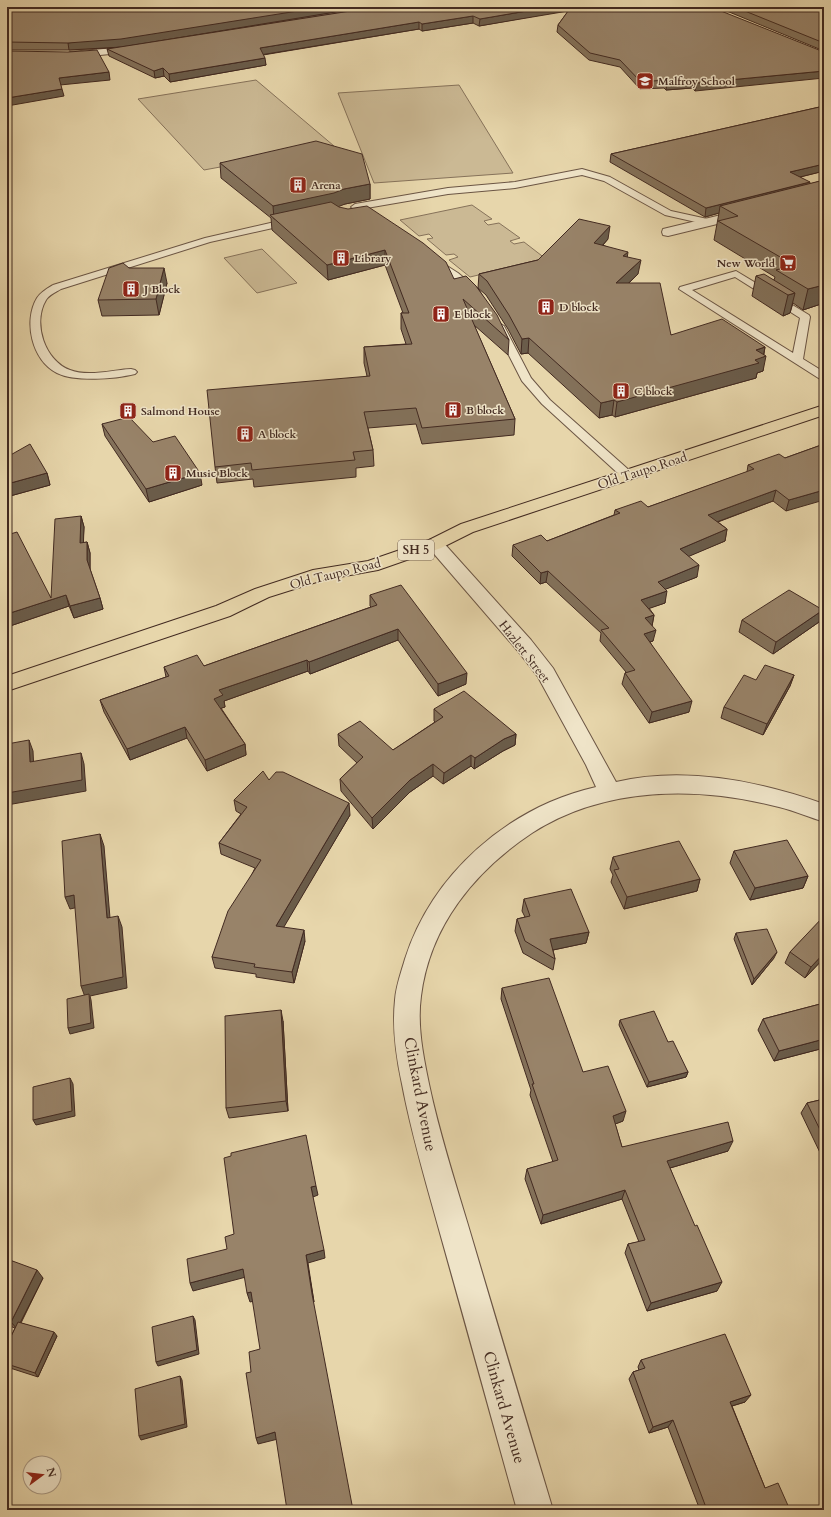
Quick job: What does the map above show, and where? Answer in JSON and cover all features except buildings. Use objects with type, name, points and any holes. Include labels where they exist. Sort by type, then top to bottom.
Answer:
[{"type":"highway","name":"Old Taupo Road","points":[[7,684],[223,611],[262,593],[320,574],[371,566],[435,544],[467,528],[626,474],[824,410]]},
{"type":"street","points":[[62,55],[95,54],[146,47]]},
{"type":"street","points":[[668,232],[757,210]]},
{"type":"street","name":"Hazlett Street","points":[[435,544],[524,645],[546,673],[597,765],[609,791]]},
{"type":"street","name":"Clinkard Avenue","points":[[535,1510],[428,1141],[408,1045],[408,997],[418,956],[433,920],[454,887],[481,858],[506,838],[539,818],[577,801],[609,791],[658,785],[702,786],[742,790],[775,798],[824,813]]},
{"type":"lane","points":[[345,208],[448,191],[514,185],[582,172],[607,179],[668,213],[709,222]]},
{"type":"lane","points":[[355,207],[364,208],[368,212],[368,215]]},
{"type":"lane","points":[[131,372],[99,375],[69,374],[52,365],[43,354],[37,338],[37,309],[42,297],[56,287],[208,240],[302,219]]},
{"type":"lane","points":[[424,254],[455,275],[481,298]]},
{"type":"lane","points":[[797,360],[805,317],[736,274],[684,289],[824,377]]},
{"type":"lane","points":[[493,317],[502,330],[526,379],[546,402],[626,474]]},
{"type":"shaded area","points":[[256,80],[334,146],[204,170],[138,99]]},
{"type":"shaded area","points":[[459,85],[513,173],[374,183],[338,93]]},
{"type":"shaded area","points":[[472,205],[492,219],[484,221],[488,225],[499,223],[520,238],[510,241],[514,244],[524,242],[546,259],[470,277],[449,260],[458,257],[454,254],[446,255],[427,239],[433,238],[429,234],[419,236],[400,220]]},
{"type":"shaded area","points":[[262,249],[297,283],[257,293],[224,258]]},
{"type":"place","name":"Malfroy School","points":[[645,81]]},
{"type":"place","name":"Arena","points":[[298,185]]},
{"type":"place","name":"Library","points":[[341,258]]},
{"type":"place","name":"New World","points":[[788,263]]},
{"type":"place","name":"J Block","points":[[131,289]]},
{"type":"place","name":"D block","points":[[546,307]]},
{"type":"place","name":"E block","points":[[441,314]]},
{"type":"place","name":"C block","points":[[621,391]]},
{"type":"place","name":"B block","points":[[453,410]]},
{"type":"place","name":"Salmond House","points":[[128,411]]},
{"type":"place","name":"A block","points":[[245,434]]},
{"type":"place","name":"Music Block","points":[[173,473]]}]
